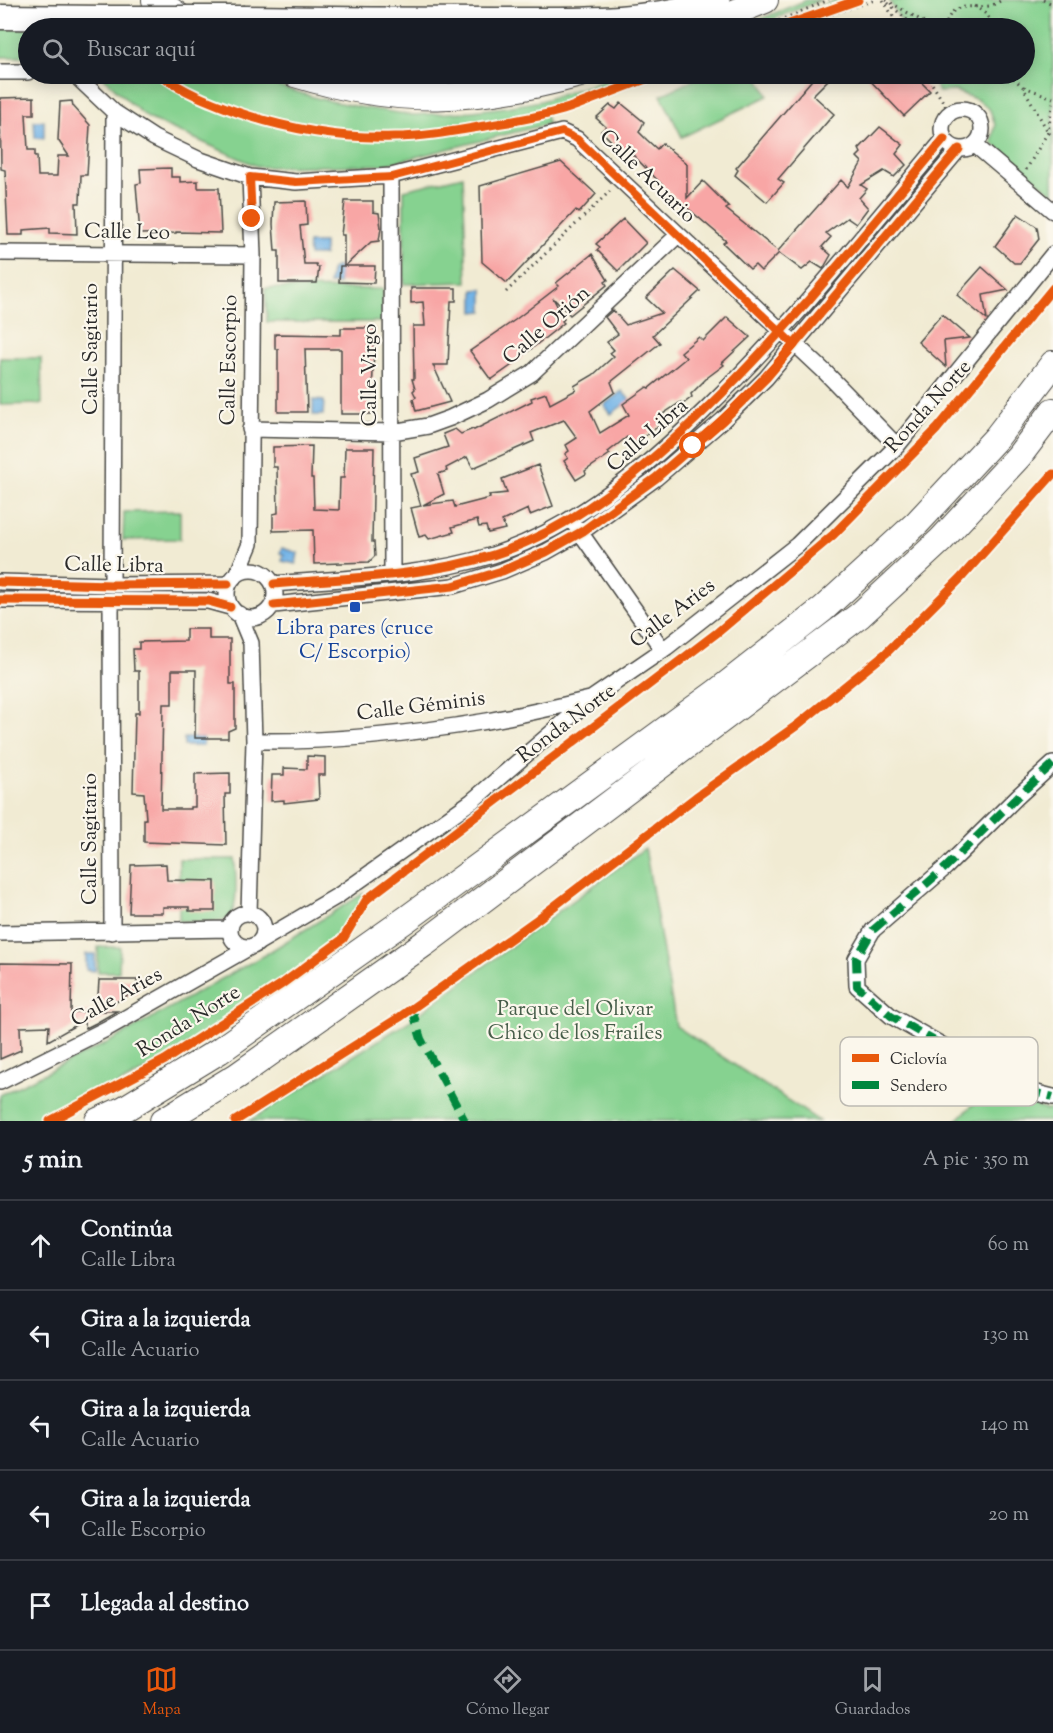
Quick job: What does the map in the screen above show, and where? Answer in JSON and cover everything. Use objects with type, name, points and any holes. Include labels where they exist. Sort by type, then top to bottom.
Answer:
[{"type":"highway","points":[[155,0],[183,18]]},
{"type":"highway","points":[[332,84],[387,95],[445,97],[507,92],[539,84]]},
{"type":"highway","name":"Ronda Norte","points":[[98,1121],[124,1109],[219,1051],[380,938],[717,693],[823,609],[917,523],[997,437],[1053,364]]},
{"type":"highway","points":[[163,1121],[237,1076],[425,943],[860,615],[941,540],[1019,456],[1053,411]]},
{"type":"main road","points":[[612,18],[675,11],[717,0]]},
{"type":"main road","points":[[0,16],[245,18]]},
{"type":"street","points":[[0,72],[18,72]]},
{"type":"street","name":"Calle Acuario","points":[[85,84],[114,112],[154,138],[181,151],[250,177],[296,182],[392,177],[562,132],[577,139],[782,331],[897,446]]},
{"type":"street","points":[[962,109],[975,114],[979,119],[982,133],[975,145],[959,149],[950,146],[944,140],[943,123],[950,113],[962,109]]},
{"type":"street","name":"Calle Sagitario","points":[[112,585],[114,112]]},
{"type":"street","name":"Calle Libra","points":[[269,579],[392,574],[447,566],[494,555],[537,536],[612,491],[680,435],[752,365],[944,140]]},
{"type":"street","points":[[975,145],[1053,211]]},
{"type":"street","name":"Calle Libra","points":[[270,609],[453,586],[502,571],[546,552],[580,533],[638,492],[723,420],[765,378],[959,149]]},
{"type":"street","name":"Calle Escorpio","points":[[232,580],[250,544],[253,255],[250,177]]},
{"type":"street","name":"Calle Virgo","points":[[392,177],[392,574]]},
{"type":"street","name":"Calle Orión","points":[[250,429],[392,432],[428,426],[450,418],[488,400],[532,373],[678,235]]},
{"type":"street","name":"Calle Leo","points":[[0,253],[253,255]]},
{"type":"street","name":"Calle Aries","points":[[0,1082],[106,1029],[339,895],[472,801],[591,699],[663,650],[797,545],[897,446],[1053,254]]},
{"type":"street","points":[[570,518],[663,650]]},
{"type":"street","name":"Calle Escorpio","points":[[250,544],[269,579]]},
{"type":"street","points":[[249,913],[254,741],[251,643],[227,596],[232,580],[251,570],[269,579],[276,593],[251,643]]},
{"type":"street","name":"Calle Libra","points":[[0,582],[112,585],[232,580]]},
{"type":"street","name":"Calle Libra","points":[[0,600],[208,601],[234,610]]},
{"type":"street","name":"Calle Sagitario","points":[[111,601],[112,932]]},
{"type":"street","points":[[234,610],[252,616],[270,609]]},
{"type":"street","name":"Calle Géminis","points":[[254,741],[393,734],[486,721],[591,699]]},
{"type":"street","points":[[927,1037],[891,1016],[857,986],[856,959],[873,930],[946,867],[1053,764]]},
{"type":"street","points":[[249,913],[262,922],[264,933],[255,944],[243,947],[237,945],[230,935],[231,924],[238,915],[249,913]]},
{"type":"street","points":[[0,933],[230,929]]},
{"type":"street","points":[[1038,1094],[1053,1097]]},
{"type":"path","points":[[779,18],[829,0]]},
{"type":"path","points":[[782,18],[858,0]]},
{"type":"path","points":[[822,18],[875,0]]},
{"type":"path","points":[[885,0],[895,18]]},
{"type":"path","points":[[885,0],[905,18]]},
{"type":"path","points":[[885,0],[916,18]]},
{"type":"path","points":[[948,18],[953,9],[962,4],[991,6],[1002,0]]},
{"type":"path","points":[[1043,0],[1053,4]]},
{"type":"path","points":[[973,5],[989,18]]},
{"type":"path","points":[[987,15],[991,6]]},
{"type":"path","points":[[932,84],[950,113]]},
{"type":"path","points":[[1020,84],[1053,137]]},
{"type":"path","points":[[1023,87],[1053,99],[1048,132],[1026,171]]},
{"type":"path","points":[[506,292],[610,191]]},
{"type":"green space","points":[[807,0],[821,0],[776,18],[763,18]]},
{"type":"green space","points":[[837,0],[851,0],[797,18],[794,18]]},
{"type":"green space","points":[[889,0],[1053,0],[1053,194],[992,143],[995,125],[990,110],[978,100],[955,91],[939,92],[935,84],[1035,84],[1035,18],[899,18]]},
{"type":"green space","points":[[0,28],[18,29],[18,57],[0,57]]},
{"type":"green space","points":[[110,84],[271,84],[317,98],[413,115],[506,107],[541,101],[594,84],[616,84],[544,111],[548,124],[383,165],[259,167],[148,118]]},
{"type":"green space","points":[[386,84],[442,84],[391,85]]},
{"type":"green space","points":[[685,84],[762,84],[768,96],[682,137],[661,95]]},
{"type":"green space","points":[[463,176],[467,282],[404,284],[404,190]]},
{"type":"green space","points":[[265,288],[383,289],[383,322],[267,322]]},
{"type":"green space","points":[[0,358],[41,358],[42,404],[0,405]]},
{"type":"green space","points":[[180,511],[180,539],[123,540],[124,512]]},
{"type":"green space","name":"Parque del Olivar Chico de los Frailes","points":[[645,848],[676,1026],[819,1121],[249,1121],[408,1022]]},
{"type":"green space","points":[[179,859],[235,859],[234,908],[227,919],[211,922],[179,921]]},
{"type":"green space","points":[[364,893],[367,899],[343,939],[282,984],[165,1060],[50,1121],[0,1121],[0,1095],[111,1041],[266,954]]},
{"type":"green space","points":[[98,947],[120,947],[119,972],[98,972]]},
{"type":"green space","points":[[971,1106],[1036,1106],[1046,1110],[1053,1109],[1053,1121],[956,1121]]},
{"type":"water","points":[[34,121],[44,121],[44,138],[35,138]]},
{"type":"water","points":[[308,243],[324,243],[324,255],[309,255]]},
{"type":"water","points":[[335,267],[340,267],[339,284],[329,284],[331,271]]},
{"type":"water","points":[[483,289],[483,311],[474,312],[474,290]]},
{"type":"water","points":[[622,391],[630,400],[611,414],[604,405]]},
{"type":"water","points":[[313,400],[324,401],[323,415],[313,415]]},
{"type":"water","points":[[282,548],[298,553],[296,564],[282,561],[284,555],[280,553]]},
{"type":"water","points":[[184,738],[203,738],[203,746],[184,746]]},
{"type":"water","points":[[86,954],[95,954],[95,971],[86,970]]},
{"type":"building","points":[[808,84],[824,84],[813,95],[834,114],[778,179],[784,183],[767,202],[735,175],[738,170],[736,168]]},
{"type":"building","points":[[874,84],[923,84],[930,91],[904,116]]},
{"type":"building","points":[[34,97],[34,114],[26,114],[28,150],[35,150],[38,176],[57,176],[58,156],[69,156],[58,140],[60,102],[72,101],[73,106],[90,125],[87,175],[81,175],[80,203],[76,203],[77,234],[50,233],[50,228],[23,230],[23,235],[8,235],[5,170],[1,169],[0,98]]},
{"type":"building","points":[[621,103],[644,122],[639,132],[647,140],[657,149],[662,143],[687,164],[687,198],[703,181],[729,207],[726,209],[778,251],[841,180],[848,187],[862,162],[857,157],[861,153],[859,149],[880,127],[903,145],[896,154],[906,165],[894,177],[884,171],[861,185],[867,189],[859,198],[868,208],[856,224],[847,218],[826,233],[831,237],[822,247],[831,255],[823,269],[812,262],[802,270],[779,253],[761,271],[755,265],[750,269],[723,243],[726,241],[671,194],[630,152],[627,156],[601,131],[606,127],[596,118],[610,105],[616,109]]},
{"type":"building","points":[[561,162],[596,194],[579,213],[576,210],[507,283],[482,262],[480,186]]},
{"type":"building","points":[[171,168],[171,177],[180,177],[180,182],[198,181],[198,188],[219,188],[221,233],[140,234],[136,184],[141,183],[140,169]]},
{"type":"building","points":[[306,201],[307,225],[300,226],[304,264],[316,264],[319,267],[317,283],[279,283],[279,251],[275,251],[273,224],[274,202]]},
{"type":"building","points":[[345,201],[373,201],[373,212],[379,213],[381,228],[379,241],[371,242],[345,266],[375,266],[374,283],[339,282],[340,266],[344,266],[344,235],[341,235]]},
{"type":"building","points":[[1018,214],[1037,227],[1039,239],[1020,263],[1014,263],[995,246]]},
{"type":"building","points":[[623,219],[646,243],[618,271],[597,250],[600,247],[596,244]]},
{"type":"building","points":[[592,254],[608,280],[605,282],[607,285],[570,315],[553,298],[564,323],[491,380],[470,351],[559,286],[556,283]]},
{"type":"building","points":[[982,267],[1008,290],[983,295],[987,320],[957,295]]},
{"type":"building","points":[[675,270],[700,291],[653,335],[660,343],[611,382],[615,392],[590,411],[600,433],[629,415],[623,404],[647,387],[649,388],[686,358],[681,352],[699,337],[703,341],[727,317],[750,337],[722,363],[724,365],[691,394],[692,397],[660,416],[664,422],[633,445],[627,437],[608,452],[610,454],[576,480],[564,461],[568,458],[565,454],[569,451],[566,445],[577,438],[564,420],[531,433],[534,441],[473,468],[467,457],[446,468],[447,471],[438,474],[444,494],[423,505],[453,501],[455,507],[490,498],[489,495],[507,493],[502,479],[538,465],[553,506],[530,515],[528,509],[502,521],[505,529],[488,533],[486,526],[479,527],[477,520],[452,527],[454,532],[429,539],[426,535],[419,537],[411,508],[421,506],[411,474],[419,472],[415,458],[448,447],[443,434],[455,429],[461,434],[474,430],[532,401],[531,398],[546,393],[550,404],[576,390],[574,386],[593,375],[614,356],[610,353],[614,350],[607,342],[618,334],[605,317],[613,310],[626,325],[662,313],[646,298]]},
{"type":"building","points":[[411,288],[456,288],[456,301],[451,301],[448,365],[433,365],[450,402],[416,411],[412,379],[414,379],[413,326],[425,326],[423,302],[411,303]]},
{"type":"building","points":[[942,314],[970,338],[944,341],[946,367],[918,342]]},
{"type":"building","points":[[341,328],[375,328],[371,414],[341,414],[341,349],[305,349],[307,412],[278,412],[278,349],[275,349],[275,334],[341,335]]},
{"type":"building","points":[[312,446],[311,478],[313,478],[314,509],[339,510],[340,478],[344,478],[345,448],[374,448],[372,542],[374,542],[375,556],[369,562],[314,564],[313,530],[273,531],[273,514],[278,513],[277,467],[273,467],[273,447]]},
{"type":"building","points":[[186,629],[209,629],[209,639],[230,639],[230,684],[235,684],[235,728],[228,731],[228,738],[195,738],[196,670],[172,670],[172,704],[163,704],[161,809],[195,807],[195,774],[230,773],[230,794],[225,794],[226,845],[144,842],[144,819],[146,819],[144,793],[133,792],[135,713],[139,713],[139,671],[134,671],[133,649],[139,649],[139,642],[186,641]]},
{"type":"building","points":[[307,756],[325,757],[325,775],[318,775],[319,799],[284,803],[284,800],[271,801],[272,775],[284,775],[284,768],[307,769]]},
{"type":"building","points":[[166,864],[167,880],[215,881],[215,911],[189,911],[189,907],[163,907],[163,913],[129,913],[131,865]]},
{"type":"building","points":[[0,963],[72,964],[71,1012],[97,1011],[99,980],[137,980],[137,994],[130,994],[100,1011],[117,1011],[96,1023],[86,1028],[83,1021],[48,1041],[49,1026],[20,1027],[21,1050],[0,1059]]},
{"type":"marked path","points":[[928,1037],[891,1016],[857,986],[856,959],[873,930],[946,867],[1053,764]]},
{"type":"marked path","points":[[412,1009],[421,1039],[465,1121]]},
{"type":"marked path","points":[[1038,1093],[1053,1097]]},
{"type":"cycle path","points":[[807,18],[858,0]]},
{"type":"cycle path","points":[[175,84],[197,96],[256,118],[314,132],[374,137],[428,135],[538,116],[569,108],[633,84]]},
{"type":"cycle path","points":[[274,584],[384,576],[466,562],[524,543],[581,512],[635,473],[708,407],[770,343],[944,139]]},
{"type":"cycle path","points":[[274,605],[453,586],[502,571],[546,552],[583,531],[656,478],[723,420],[766,378],[959,149]]},
{"type":"cycle path","points":[[50,1121],[165,1060],[282,984],[343,939],[367,899],[718,632],[833,535],[937,429],[1053,288]]},
{"type":"cycle path","points":[[235,1121],[400,1017],[535,921],[696,797],[796,726],[886,653],[960,579],[1053,474]]},
{"type":"cycle path","points":[[0,582],[112,585],[228,584]]},
{"type":"cycle path","points":[[0,600],[208,601],[230,607]]},
{"type":"place","name":"Libra pares (cruce C/ Escorpio)","points":[[355,607]]},
{"type":"route","points":[[252,219],[250,177],[296,182],[392,177],[562,132],[577,139],[782,331],[794,345],[723,420],[693,446]]}]
